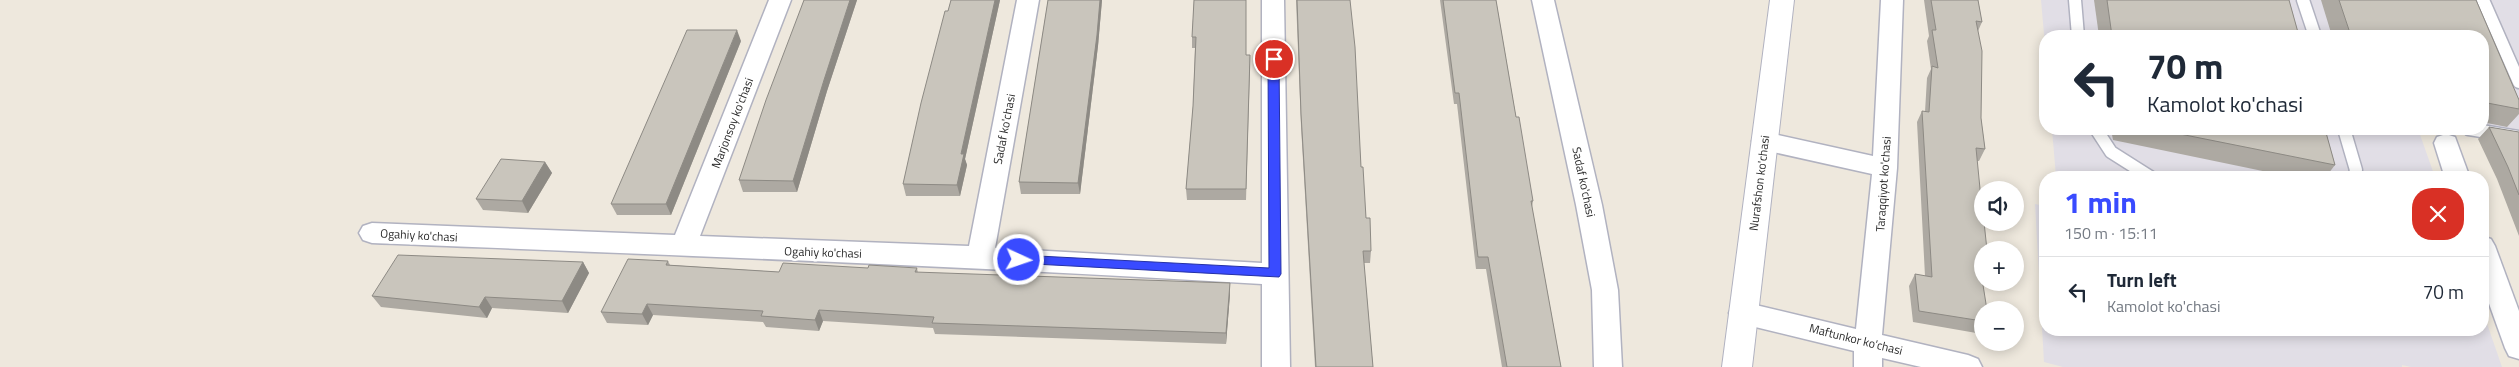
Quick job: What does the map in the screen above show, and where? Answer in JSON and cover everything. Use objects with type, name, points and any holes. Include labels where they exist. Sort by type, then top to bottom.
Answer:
[{"type":"street","name":"Marjonsoy ko'chasi","points":[[683,247],[780,0]]},
{"type":"street","name":"Sadaf ko'chasi","points":[[980,257],[1028,0]]},
{"type":"street","points":[[1273,0],[1276,367]]},
{"type":"street","name":"Sadaf ko'chasi","points":[[1543,0],[1589,204],[1606,290],[1608,367]]},
{"type":"street","name":"Nurafshon ko'chasi","points":[[1736,367],[1782,0]]},
{"type":"street","name":"Taraqqiyot ko'chasi","points":[[1868,354],[1885,168],[1892,0]]},
{"type":"street","points":[[1764,141],[1885,168]]},
{"type":"street","points":[[2446,143],[2456,171]]},
{"type":"street","name":"Ogahiy ko'chasi","points":[[372,233],[683,247],[980,257],[1275,274]]},
{"type":"street","points":[[2489,265],[2519,348]]},
{"type":"street","name":"Maftunkor ko'chasi","points":[[1743,312],[1868,354],[1968,367]]},
{"type":"lane","points":[[2075,0],[2078,30]]},
{"type":"lane","points":[[2304,0],[2313,30]]},
{"type":"lane","points":[[2483,0],[2519,82]]},
{"type":"lane","points":[[2489,132],[2519,137]]},
{"type":"lane","points":[[2098,135],[2101,143],[2140,171]]},
{"type":"lane","points":[[2346,135],[2356,171]]},
{"type":"shaded area","points":[[2041,0],[2519,0],[2519,142],[2481,135],[2489,135],[2489,30],[2044,30]]},
{"type":"shaded area","points":[[2052,135],[2420,135],[2433,171],[2056,171]]},
{"type":"shaded area","points":[[2035,204],[2039,205],[2039,274]]},
{"type":"shaded area","points":[[2489,329],[2502,367],[2411,367],[2402,365],[2402,367],[2063,367],[2044,362],[2043,336],[2489,336]]},
{"type":"building","points":[[804,0],[850,0],[793,181],[739,180],[766,100]]},
{"type":"building","points":[[951,0],[995,0],[961,154],[964,154],[957,185],[903,184],[921,103],[945,11],[948,11]]},
{"type":"building","points":[[1048,0],[1100,0],[1078,183],[1019,182]]},
{"type":"building","points":[[1194,0],[1246,0],[1246,55],[1250,55],[1246,189],[1186,189],[1193,106],[1196,37],[1192,37]]},
{"type":"building","points":[[1297,0],[1350,0],[1355,47],[1361,167],[1363,167],[1366,218],[1370,218],[1371,251],[1363,251],[1373,367],[1316,367],[1301,114]]},
{"type":"building","points":[[1443,0],[1496,0],[1516,117],[1519,117],[1533,201],[1531,201],[1561,367],[1507,367],[1488,257],[1478,257],[1459,93],[1455,93]]},
{"type":"building","points":[[1931,0],[1978,0],[1982,22],[1976,21],[1982,51],[1981,118],[1985,149],[1976,148],[1979,181],[1974,181],[1974,231],[1985,231],[1986,241],[1974,241],[1974,291],[1984,291],[1986,301],[1974,301],[1974,320],[1919,311],[1915,274],[1932,277],[1922,111],[1929,112],[1932,66],[1938,68],[1932,30],[1936,30]]},
{"type":"building","points":[[2107,0],[2289,0],[2297,30],[2111,30]]},
{"type":"building","points":[[2339,0],[2476,0],[2489,30],[2349,30]]},
{"type":"building","points":[[687,30],[737,30],[666,204],[611,204]]},
{"type":"building","points":[[2489,30],[2519,100],[2519,109],[2489,103]]},
{"type":"building","points":[[2489,127],[2519,132],[2519,195],[2508,167]]},
{"type":"building","points":[[2185,135],[2327,135],[2335,165]]},
{"type":"building","points":[[501,159],[545,162],[522,201],[476,199]]},
{"type":"building","points":[[398,255],[583,262],[562,301],[485,297],[479,307],[372,296]]},
{"type":"building","points":[[628,259],[668,261],[666,265],[779,272],[783,263],[868,268],[869,265],[917,268],[915,272],[1230,283],[1226,333],[932,323],[934,317],[819,310],[815,320],[761,316],[763,311],[647,304],[642,314],[601,312]]},
{"type":"route","points":[[1019,260],[1275,274],[1274,59]]}]
